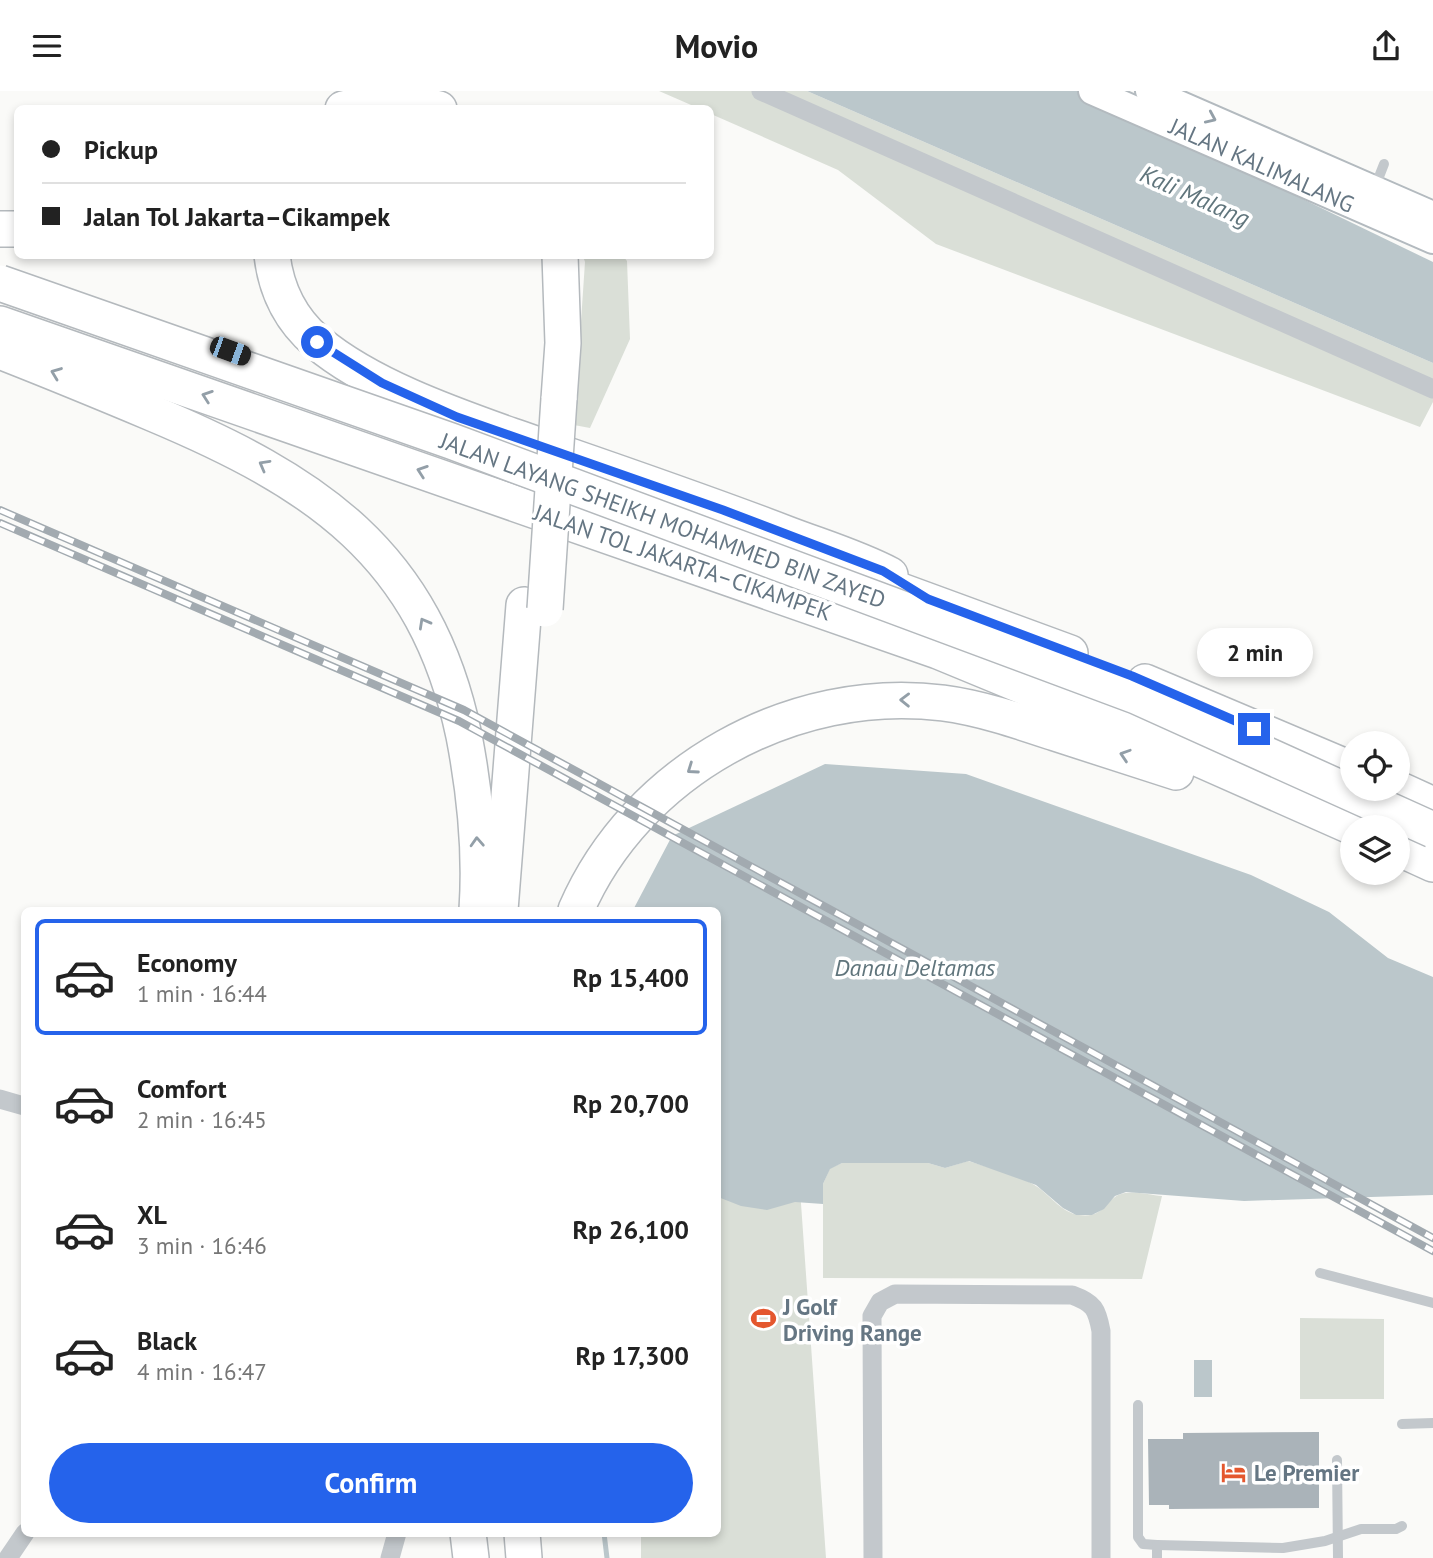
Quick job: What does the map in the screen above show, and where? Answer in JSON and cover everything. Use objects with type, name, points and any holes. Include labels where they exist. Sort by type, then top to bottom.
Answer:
[{"type":"highway","points":[[363,105],[399,102],[416,105]]},
{"type":"highway","points":[[273,259],[279,291],[304,330],[332,353],[382,383],[457,417],[723,510],[883,571],[928,599]]},
{"type":"highway","points":[[517,907],[550,398],[542,259]]},
{"type":"highway","points":[[550,398],[563,343],[560,259]]},
{"type":"highway","name":"JALAN TOL JAKARTA–CIKAMPEK","points":[[0,269],[720,528],[928,599],[1132,676],[1340,764]]},
{"type":"highway","name":"JALAN LAYANG SHEIKH MOHAMMED BIN ZAYED","points":[[0,283],[451,441],[1136,696],[1433,830]]},
{"type":"highway","name":"JALAN LAYANG SHEIKH MOHAMMED BIN ZAYED","points":[[0,301],[232,379],[931,629],[1149,716],[1369,815]]},
{"type":"highway","name":"JALAN TOL JAKARTA–CIKAMPEK","points":[[0,324],[938,651],[1197,758],[1340,822]]},
{"type":"highway","points":[[0,351],[197,432],[264,465],[334,512],[380,557],[428,628],[453,694],[473,788],[479,880],[477,907]]},
{"type":"highway","points":[[500,907],[535,607]]},
{"type":"highway","points":[[578,907],[595,872],[623,832],[647,805],[692,768],[736,742],[786,719],[810,712],[871,702],[895,700],[944,703],[998,715],[1340,824]]},
{"type":"highway","points":[[1410,794],[1433,805]]},
{"type":"highway","name":"JALAN LAYANG SHEIKH MOHAMMED BIN ZAYED","points":[[1410,833],[1433,844]]},
{"type":"highway","points":[[1410,854],[1433,865]]},
{"type":"highway","points":[[468,1537],[471,1558]]},
{"type":"highway","points":[[482,1537],[483,1558]]},
{"type":"highway","points":[[502,1537],[503,1558]]},
{"type":"highway","points":[[522,1537],[524,1558]]},
{"type":"main road","name":"JALAN KALIMALANG","points":[[1092,91],[1126,98],[1370,200],[1433,215]]},
{"type":"main road","name":"JALAN KALIMALANG","points":[[1149,91],[1370,200],[1433,240]]},
{"type":"street","points":[[761,91],[1433,389]]},
{"type":"street","points":[[0,1099],[21,1105]]},
{"type":"street","points":[[873,1558],[872,1316],[880,1303],[895,1294],[1072,1295],[1087,1300],[1097,1313],[1101,1331],[1101,1558]]},
{"type":"street","points":[[8,1558],[22,1537]]},
{"type":"street","points":[[390,1558],[396,1537]]},
{"type":"lane","points":[[1370,200],[1384,164]]},
{"type":"lane","points":[[1320,1273],[1433,1303]]},
{"type":"lane","points":[[1138,1405],[1138,1537],[1143,1544],[1283,1548],[1325,1541],[1361,1529],[1396,1529],[1402,1526]]},
{"type":"lane","points":[[1402,1424],[1433,1423]]},
{"type":"lane","points":[[1337,1460],[1338,1558]]},
{"type":"lane","points":[[1157,1545],[1157,1558]]},
{"type":"shaded area","points":[[659,91],[807,91],[1433,363],[1433,402],[1420,427],[936,244],[838,170],[714,115],[714,105],[691,105]]},
{"type":"shaded area","points":[[584,259],[627,261],[630,339],[590,428],[574,425]]},
{"type":"shaded area","name":"J Golf Driving Range","points":[[721,1103],[794,1104],[826,1558],[641,1558],[641,1537],[721,1537]]},
{"type":"shaded area","points":[[968,1161],[1032,1184],[1073,1214],[1095,1214],[1113,1198],[1125,1193],[1162,1196],[1142,1279],[823,1278],[823,1184],[830,1168],[842,1163],[928,1163],[945,1168]]},
{"type":"shaded area","points":[[1300,1318],[1384,1319],[1384,1399],[1300,1399]]},
{"type":"water","name":"Kali Malang","points":[[807,91],[1079,91],[1433,262],[1433,363]]},
{"type":"water","name":"Danau Deltamas","points":[[825,764],[966,774],[1251,875],[1329,912],[1388,958],[1433,977],[1433,1195],[1244,1201],[1126,1192],[1115,1196],[1104,1209],[1092,1215],[1076,1215],[1063,1208],[1036,1185],[969,1161],[945,1168],[928,1163],[842,1163],[830,1169],[823,1184],[823,1204],[795,1202],[767,1210],[741,1206],[721,1198],[721,907],[635,907],[672,836]]},
{"type":"water","points":[[1194,1360],[1212,1360],[1212,1397],[1194,1397]]},
{"type":"building","name":"Le Premier","points":[[1319,1432],[1319,1508],[1169,1509],[1169,1505],[1149,1505],[1148,1439],[1183,1439],[1183,1433]]},
{"type":"waterway","points":[[604,1537],[607,1558]]},
{"type":"railway","points":[[0,510],[464,710],[1433,1238]]},
{"type":"railway","points":[[0,523],[459,721],[1433,1251]]},
{"type":"place","name":"J Golf Driving Range","points":[[763,1319]]},
{"type":"place","name":"Le Premier","points":[[1234,1472]]},
{"type":"route","points":[[317,342],[382,383],[457,417],[723,510],[883,571],[928,599],[1132,676],[1254,729]]}]
